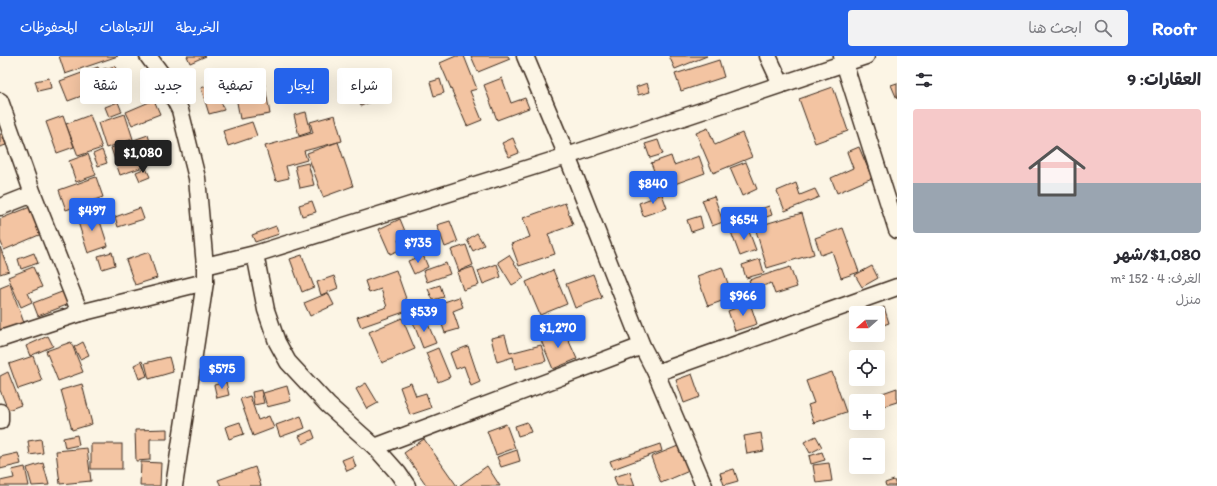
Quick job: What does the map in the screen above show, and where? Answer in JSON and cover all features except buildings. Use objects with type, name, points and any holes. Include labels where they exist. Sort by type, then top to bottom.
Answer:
[{"type":"street","points":[[148,56],[162,75],[180,110],[197,178],[205,274],[174,486]]},
{"type":"street","points":[[525,56],[567,156],[642,346],[656,373],[704,486]]},
{"type":"street","points":[[768,56],[781,84]]},
{"type":"street","points":[[0,339],[205,274],[254,254],[567,156],[781,84],[843,59],[866,56]]},
{"type":"street","points":[[843,59],[897,230]]},
{"type":"street","points":[[0,101],[33,194],[80,313]]},
{"type":"street","points":[[0,207],[33,194]]},
{"type":"street","points":[[254,254],[266,310],[277,342],[288,362],[328,405],[375,448],[398,473],[407,486]]},
{"type":"street","points":[[656,373],[897,287]]},
{"type":"street","points":[[375,448],[642,346]]},
{"type":"street","points":[[0,412],[0,421]]}]
